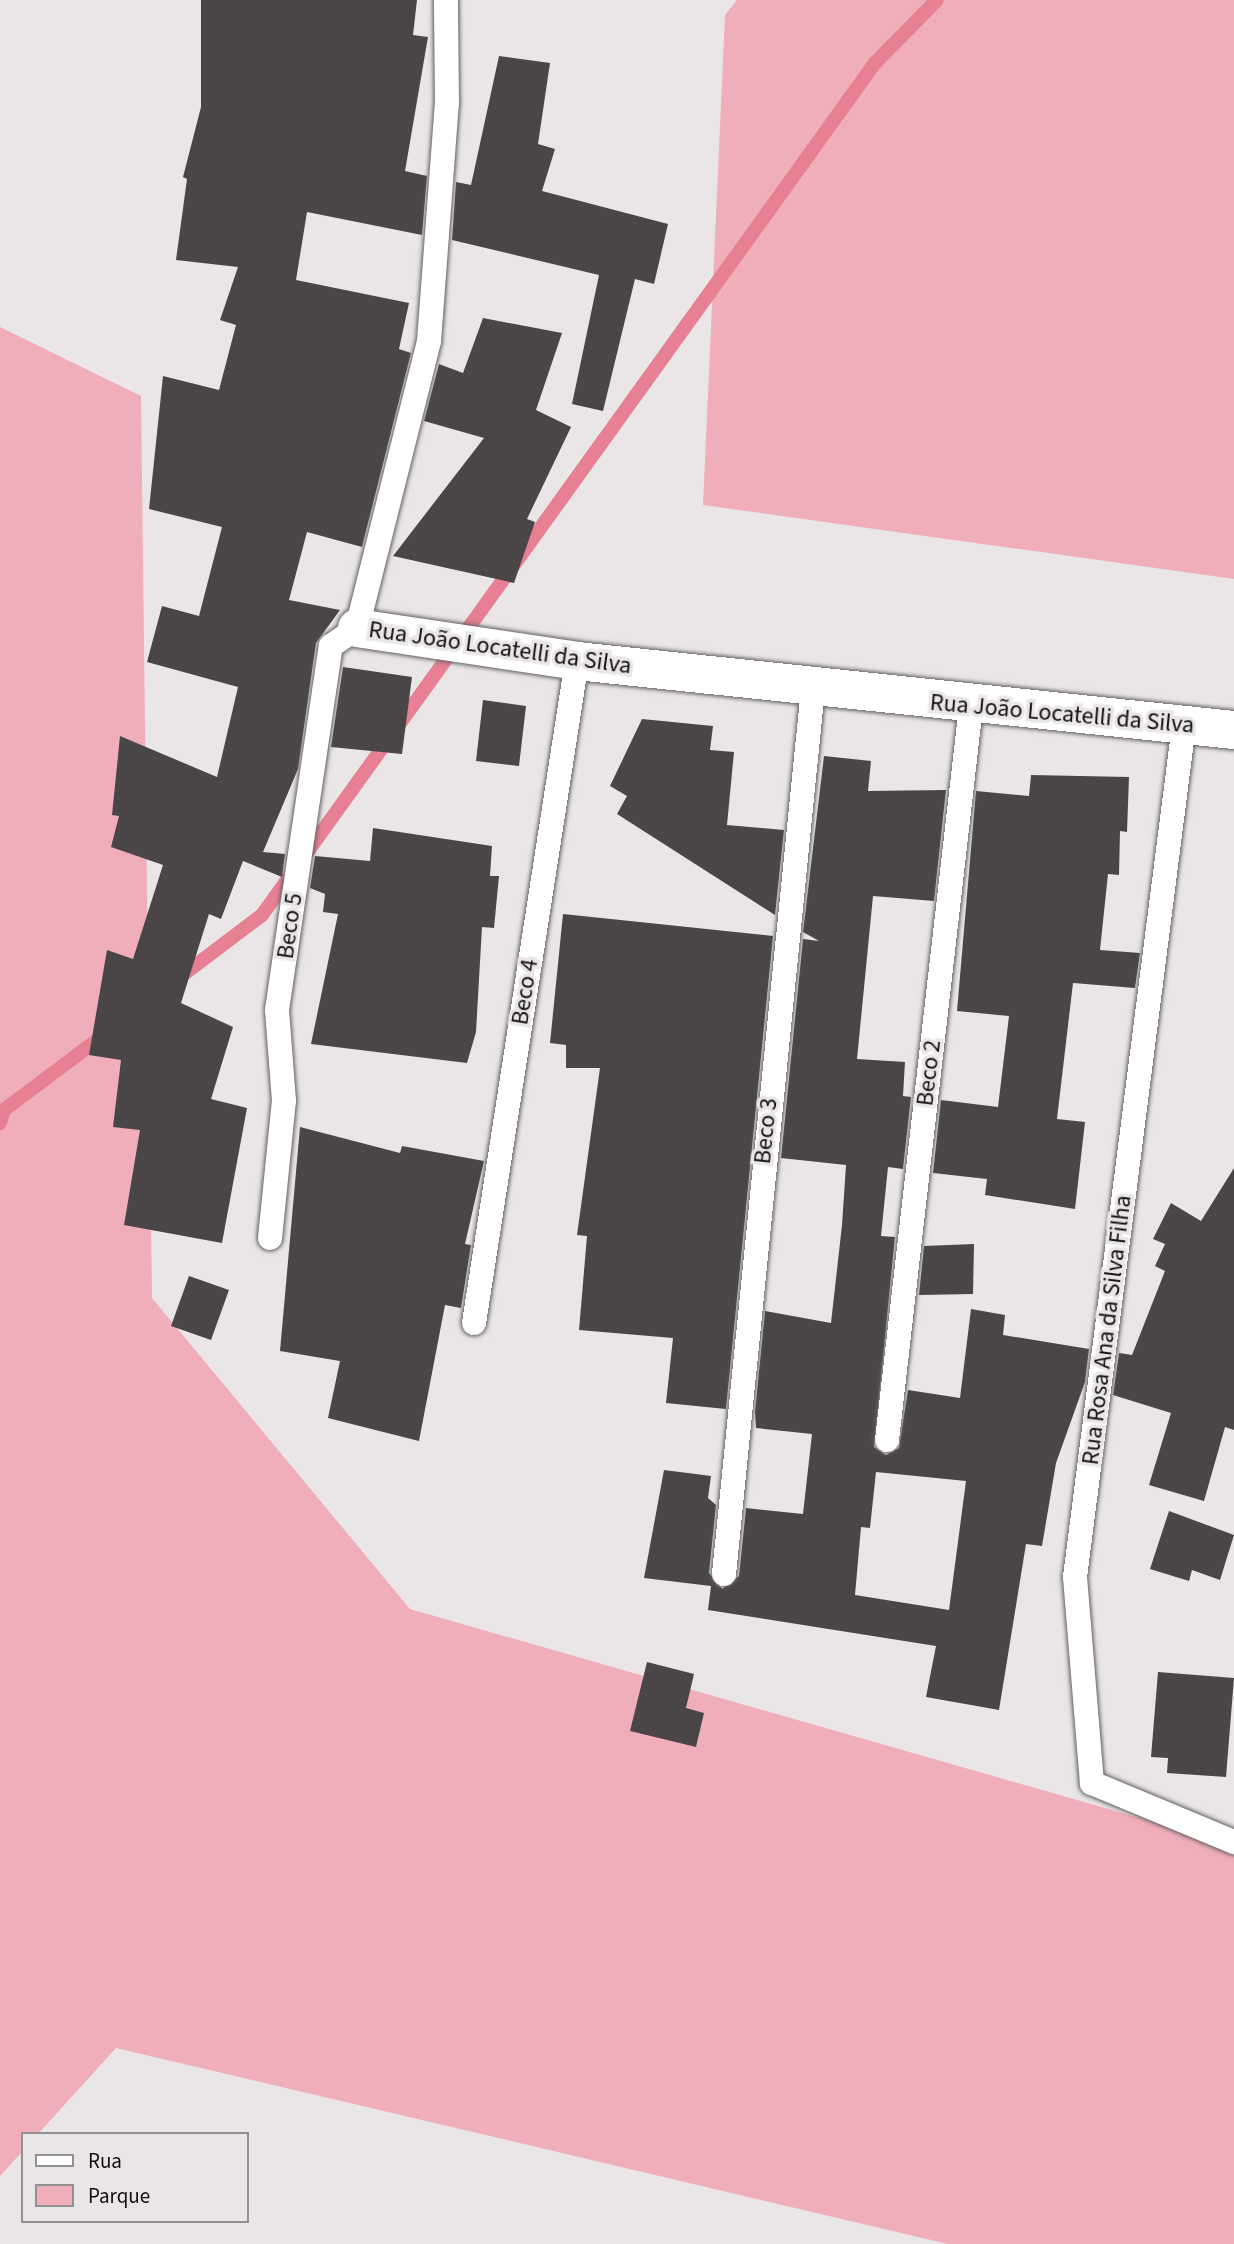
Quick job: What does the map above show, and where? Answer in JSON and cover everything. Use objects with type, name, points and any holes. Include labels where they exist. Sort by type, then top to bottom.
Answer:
[{"type":"street","name":"Rua João Locatelli da Silva","points":[[357,628],[576,661],[971,706],[1234,730]]},
{"type":"lane","name":"Rua João Locatelli da Silva","points":[[357,628],[429,341],[447,103],[446,0]]},
{"type":"lane","name":"Beco 5","points":[[270,1238],[284,1101],[277,1010],[331,646],[357,628]]},
{"type":"lane","name":"Beco 4","points":[[474,1322],[576,661]]},
{"type":"lane","name":"Beco 3","points":[[724,1574],[813,688]]},
{"type":"lane","name":"Beco 2","points":[[887,1440],[971,706]]},
{"type":"lane","name":"Rua Rosa Ana da Silva Filha","points":[[1184,725],[1075,1577],[1092,1783],[1234,1842]]},
{"type":"green space","points":[[737,0],[1234,0],[1234,579],[703,505],[725,15]]},
{"type":"green space","points":[[0,327],[141,396],[152,1298],[410,1609],[1234,1845],[1234,2244],[948,2244],[116,2048],[40,2132],[21,2132],[21,2153],[0,2176]]},
{"type":"building","points":[[201,0],[417,0],[413,35],[428,37],[405,171],[427,176],[422,235],[307,212],[296,280],[409,303],[399,349],[411,353],[362,547],[307,532],[289,600],[340,610],[316,643],[298,769],[263,852],[285,854],[282,877],[243,861],[221,919],[209,914],[181,1003],[233,1027],[211,1099],[247,1108],[222,1243],[124,1225],[140,1130],[113,1127],[121,1060],[89,1055],[107,950],[133,959],[163,865],[111,847],[119,816],[112,815],[120,736],[217,777],[238,687],[147,662],[162,606],[199,616],[222,527],[149,509],[163,376],[219,390],[236,325],[220,320],[238,267],[176,260],[187,179],[183,177],[201,107]]},
{"type":"building","points":[[499,56],[550,63],[538,144],[555,149],[542,191],[668,224],[654,284],[635,279],[603,411],[572,404],[599,275],[452,240],[456,182],[471,185]]},
{"type":"building","points":[[483,318],[562,333],[536,410],[571,427],[527,519],[535,522],[514,583],[393,556],[484,438],[424,421],[439,364],[463,373]]},
{"type":"building","points":[[343,667],[412,677],[402,754],[331,747]]},
{"type":"building","points":[[483,700],[526,706],[519,766],[476,761]]},
{"type":"building","points":[[642,719],[713,726],[710,750],[734,752],[727,825],[784,830],[775,915],[617,814],[627,796],[610,786]]},
{"type":"building","points":[[824,756],[871,761],[868,791],[946,790],[934,901],[873,896],[857,1059],[905,1062],[903,1096],[911,1097],[903,1169],[888,1167],[881,1236],[895,1237],[874,1447],[886,1455],[899,1448],[908,1390],[960,1398],[971,1309],[1005,1315],[1003,1335],[1089,1349],[1085,1382],[1056,1463],[1042,1546],[1026,1544],[999,1710],[926,1697],[936,1646],[708,1610],[711,1586],[644,1578],[664,1470],[711,1476],[708,1498],[716,1505],[709,1573],[722,1589],[739,1576],[746,1508],[803,1514],[812,1434],[756,1428],[755,1412],[765,1311],[831,1323],[842,1225],[846,1165],[781,1158],[803,939],[819,941],[803,932]],"holes":[[[876,1472],[966,1481],[949,1610],[855,1595],[861,1527],[870,1528]]]},
{"type":"building","points":[[1031,775],[1129,777],[1127,832],[1120,831],[1119,875],[1108,874],[1100,950],[1140,953],[1135,988],[1073,983],[1057,1119],[1085,1122],[1075,1209],[985,1195],[987,1179],[933,1173],[941,1100],[998,1107],[1009,1016],[957,1011],[976,791],[1029,796]]},
{"type":"building","points":[[373,828],[492,846],[490,876],[499,876],[494,928],[482,927],[476,1032],[467,1063],[311,1044],[338,914],[323,912],[325,894],[310,888],[315,856],[370,861]]},
{"type":"building","points":[[563,914],[773,936],[726,1409],[666,1403],[673,1338],[579,1330],[587,1236],[577,1235],[600,1068],[566,1068],[566,1045],[550,1043]]},
{"type":"building","points":[[300,1127],[400,1153],[402,1146],[484,1161],[465,1244],[471,1245],[461,1308],[445,1305],[419,1441],[328,1418],[340,1361],[280,1351]]},
{"type":"building","points":[[1234,1168],[1234,1430],[1225,1427],[1204,1501],[1149,1485],[1171,1413],[1113,1395],[1119,1353],[1132,1355],[1165,1271],[1155,1266],[1165,1244],[1153,1239],[1171,1203],[1201,1221]]},
{"type":"building","points":[[974,1244],[973,1294],[919,1295],[924,1246]]},
{"type":"building","points":[[189,1276],[229,1290],[211,1340],[171,1326]]},
{"type":"building","points":[[1169,1511],[1234,1535],[1220,1580],[1192,1570],[1189,1581],[1150,1569]]},
{"type":"building","points":[[647,1662],[694,1674],[686,1708],[704,1713],[696,1747],[630,1731]]},
{"type":"building","points":[[1158,1672],[1234,1678],[1226,1777],[1167,1773],[1168,1758],[1151,1757]]},
{"type":"waterway","points":[[176,980],[262,915],[875,63],[937,0]]},
{"type":"waterway","points":[[0,1123],[4,1110],[104,1035]]}]
